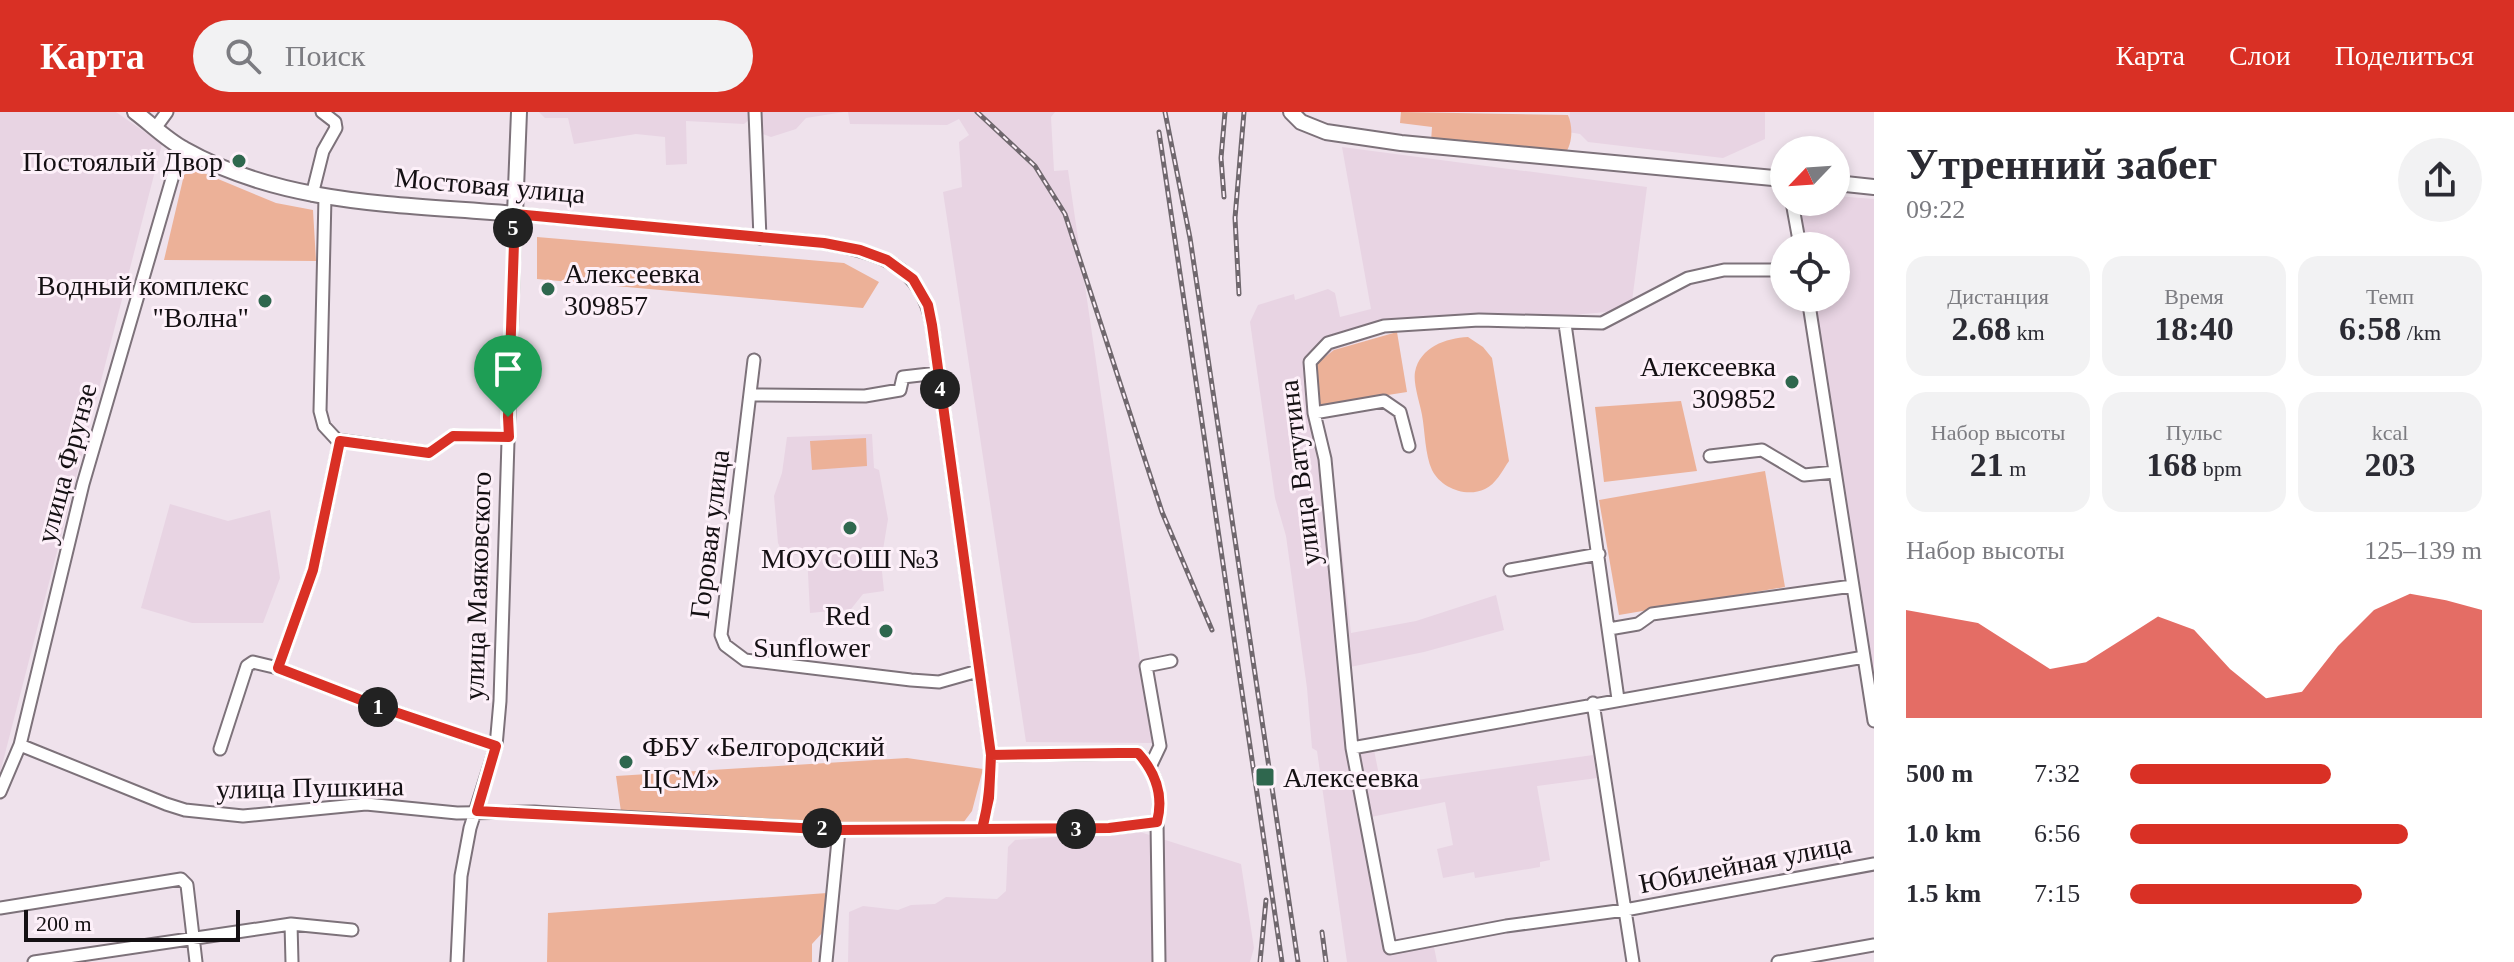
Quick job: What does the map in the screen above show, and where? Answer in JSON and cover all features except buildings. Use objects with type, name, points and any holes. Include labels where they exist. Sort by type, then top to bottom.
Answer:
[{"type":"main road","name":"Мостовая улица","points":[[135,112],[181,148],[261,184],[318,196],[515,214]]},
{"type":"main road","name":"улица Маяковского","points":[[515,214],[519,112]]},
{"type":"main road","points":[[1296,117],[1326,132],[1440,148],[1770,178]]},
{"type":"main road","points":[[1850,184],[1874,187]]},
{"type":"street","points":[[156,127],[167,112]]},
{"type":"street","points":[[322,112],[335,122],[336,128],[323,151],[318,196],[320,411],[324,426],[340,441],[429,453],[453,436],[509,437]]},
{"type":"street","points":[[755,112],[760,238]]},
{"type":"street","name":"улица Фрунзе","points":[[0,792],[20,745],[83,484],[181,148]]},
{"type":"street","name":"Мостовая улица","points":[[515,214],[860,250],[887,260],[921,289],[928,305],[991,755],[989,798],[982,829]]},
{"type":"street","name":"улица Маяковского","points":[[457,962],[461,876],[496,746],[505,616],[515,214]]},
{"type":"street","name":"улица Ватутина","points":[[1390,948],[1352,748],[1325,459],[1314,413],[1308,374],[1310,362],[1328,343],[1384,326],[1479,320],[1602,323],[1688,278],[1724,270],[1770,270]]},
{"type":"street","points":[[1810,312],[1874,721]]},
{"type":"street","points":[[1565,324],[1618,699]]},
{"type":"street","name":"Горовая улица","points":[[754,360],[721,635],[725,645],[745,660],[911,680],[939,682],[978,671]]},
{"type":"street","points":[[751,395],[865,396],[900,390],[903,377],[938,373]]},
{"type":"street","points":[[1314,413],[1384,401],[1400,412],[1409,446]]},
{"type":"street","points":[[278,668],[313,570],[340,441]]},
{"type":"street","points":[[1710,456],[1762,450],[1804,475],[1835,472]]},
{"type":"street","points":[[1510,570],[1599,554]]},
{"type":"street","points":[[1609,629],[1638,624],[1652,614],[1852,586]]},
{"type":"street","points":[[1352,748],[1864,657]]},
{"type":"street","points":[[1150,767],[1160,746],[1146,666],[1171,661]]},
{"type":"street","points":[[220,749],[247,666],[253,662],[278,668],[374,705],[496,746]]},
{"type":"street","name":"Юбилейная улица","points":[[1593,703],[1633,962]]},
{"type":"street","name":"улица Пушкина","points":[[20,745],[166,804],[243,816],[366,804],[839,830],[1109,828],[1157,822]]},
{"type":"street","points":[[991,755],[1138,753],[1150,767],[1158,788],[1159,962]]},
{"type":"street","points":[[826,962],[839,830]]},
{"type":"street","name":"Юбилейная улица","points":[[1390,948],[1506,926],[1625,910],[1874,864]]},
{"type":"street","points":[[0,908],[181,879],[187,885],[196,962]]},
{"type":"street","points":[[291,924],[292,962]]},
{"type":"street","points":[[34,962],[291,924],[352,930]]},
{"type":"street","points":[[1778,962],[1874,945]]},
{"type":"shaded area","points":[[0,112],[116,112],[162,144],[0,773]]},
{"type":"shaded area","points":[[539,112],[749,112],[749,120],[744,124],[686,121],[687,164],[666,165],[665,137],[636,134],[574,144],[568,118],[545,118]]},
{"type":"shaded area","points":[[758,112],[844,112],[806,118],[796,129],[771,137],[760,133]]},
{"type":"shaded area","points":[[848,112],[1055,112],[1051,117],[1054,171],[1068,170],[1152,743],[1026,742],[943,192],[962,187],[959,142],[969,135],[959,119],[947,125],[850,124]]},
{"type":"shaded area","points":[[1401,112],[1568,115],[1571,141],[1564,155],[1431,142],[1432,127],[1400,123]]},
{"type":"shaded area","points":[[1570,112],[1765,112],[1765,139],[1723,158],[1588,142],[1580,134],[1568,132]]},
{"type":"shaded area","points":[[1342,147],[1647,187],[1632,301],[1618,311],[1376,332],[1377,336],[1334,350],[1318,406],[1333,468],[1351,633],[1416,621],[1496,595],[1504,630],[1424,652],[1350,667],[1358,742],[1372,740],[1381,785],[1593,755],[1597,778],[1537,786],[1550,860],[1540,862],[1540,867],[1475,878],[1474,872],[1443,878],[1437,849],[1453,845],[1445,802],[1371,817],[1394,949],[1433,942],[1437,962],[1347,962],[1317,751],[1312,748],[1286,536],[1275,498],[1250,322],[1258,305],[1294,294],[1295,300],[1328,289],[1335,293],[1340,317],[1371,309]]},
{"type":"shaded area","points":[[194,169],[276,203],[313,210],[316,261],[164,260],[184,175]]},
{"type":"shaded area","points":[[1850,197],[1874,199],[1874,677],[1816,312],[1850,312],[1850,232],[1804,232],[1801,216],[1850,216]]},
{"type":"shaded area","points":[[537,237],[844,263],[879,282],[863,308],[537,279]]},
{"type":"shaded area","points":[[1397,332],[1407,392],[1318,406],[1316,364],[1334,350]]},
{"type":"shaded area","points":[[1468,337],[1492,358],[1509,461],[1489,487],[1478,492],[1455,490],[1441,482],[1432,470],[1415,377],[1418,363],[1428,350],[1451,339]]},
{"type":"shaded area","points":[[1681,401],[1697,471],[1604,482],[1595,407]]},
{"type":"shaded area","points":[[872,434],[874,468],[879,470],[888,519],[881,562],[884,591],[863,594],[851,609],[810,613],[807,554],[784,556],[778,543],[774,496],[782,473],[787,437]]},
{"type":"shaded area","points":[[866,438],[867,466],[812,470],[810,441]]},
{"type":"shaded area","points":[[1765,471],[1785,587],[1619,615],[1599,500]]},
{"type":"shaded area","points":[[170,504],[228,521],[270,510],[280,578],[263,623],[192,623],[141,608]]},
{"type":"shaded area","points":[[907,758],[983,769],[972,811],[963,823],[622,819],[616,776]]},
{"type":"shaded area","points":[[1137,831],[1241,864],[1254,948],[1250,962],[848,962],[849,912],[863,906],[898,910],[911,905],[935,904],[946,897],[997,899],[1006,891],[1008,847],[1015,840]]},
{"type":"shaded area","points":[[827,893],[823,932],[812,944],[812,962],[547,962],[548,913]]},
{"type":"railway","points":[[977,112],[1035,166],[1065,214],[1162,512],[1212,630]]},
{"type":"railway","points":[[1165,112],[1190,238],[1298,962]]},
{"type":"railway","points":[[1224,197],[1221,158],[1225,112]]},
{"type":"railway","points":[[1239,294],[1235,218],[1244,112]]},
{"type":"railway","points":[[1159,132],[1282,962]]},
{"type":"railway","points":[[1260,962],[1266,900]]},
{"type":"railway","points":[[1322,932],[1326,962]]},
{"type":"place","name":"Постоялый Двор","points":[[239,161]]},
{"type":"place","name":"Алексеевка 309857","points":[[548,289]]},
{"type":"place","name":"Водный комплекс \"Волна\"","points":[[265,301]]},
{"type":"place","name":"Алексеевка 309852","points":[[1792,382]]},
{"type":"place","name":"МОУСОШ №3","points":[[850,528]]},
{"type":"place","name":"Red Sunflower","points":[[886,631]]},
{"type":"place","name":"ФБУ «Белгородский ЦСМ»","points":[[626,762]]},
{"type":"place","name":"Алексеевка","points":[[1265,777]]},
{"type":"route","points":[[508,417],[509,437],[453,436],[429,453],[340,441],[313,570],[278,668],[374,705],[496,746],[477,811],[839,830],[982,829],[989,798],[991,755],[1138,753],[1150,767],[1158,788],[1160,810],[1157,822],[1109,828],[982,829],[988,808],[989,798],[991,755],[932,325],[921,289],[913,279],[887,260],[860,250],[824,243],[515,214],[508,417]]}]
